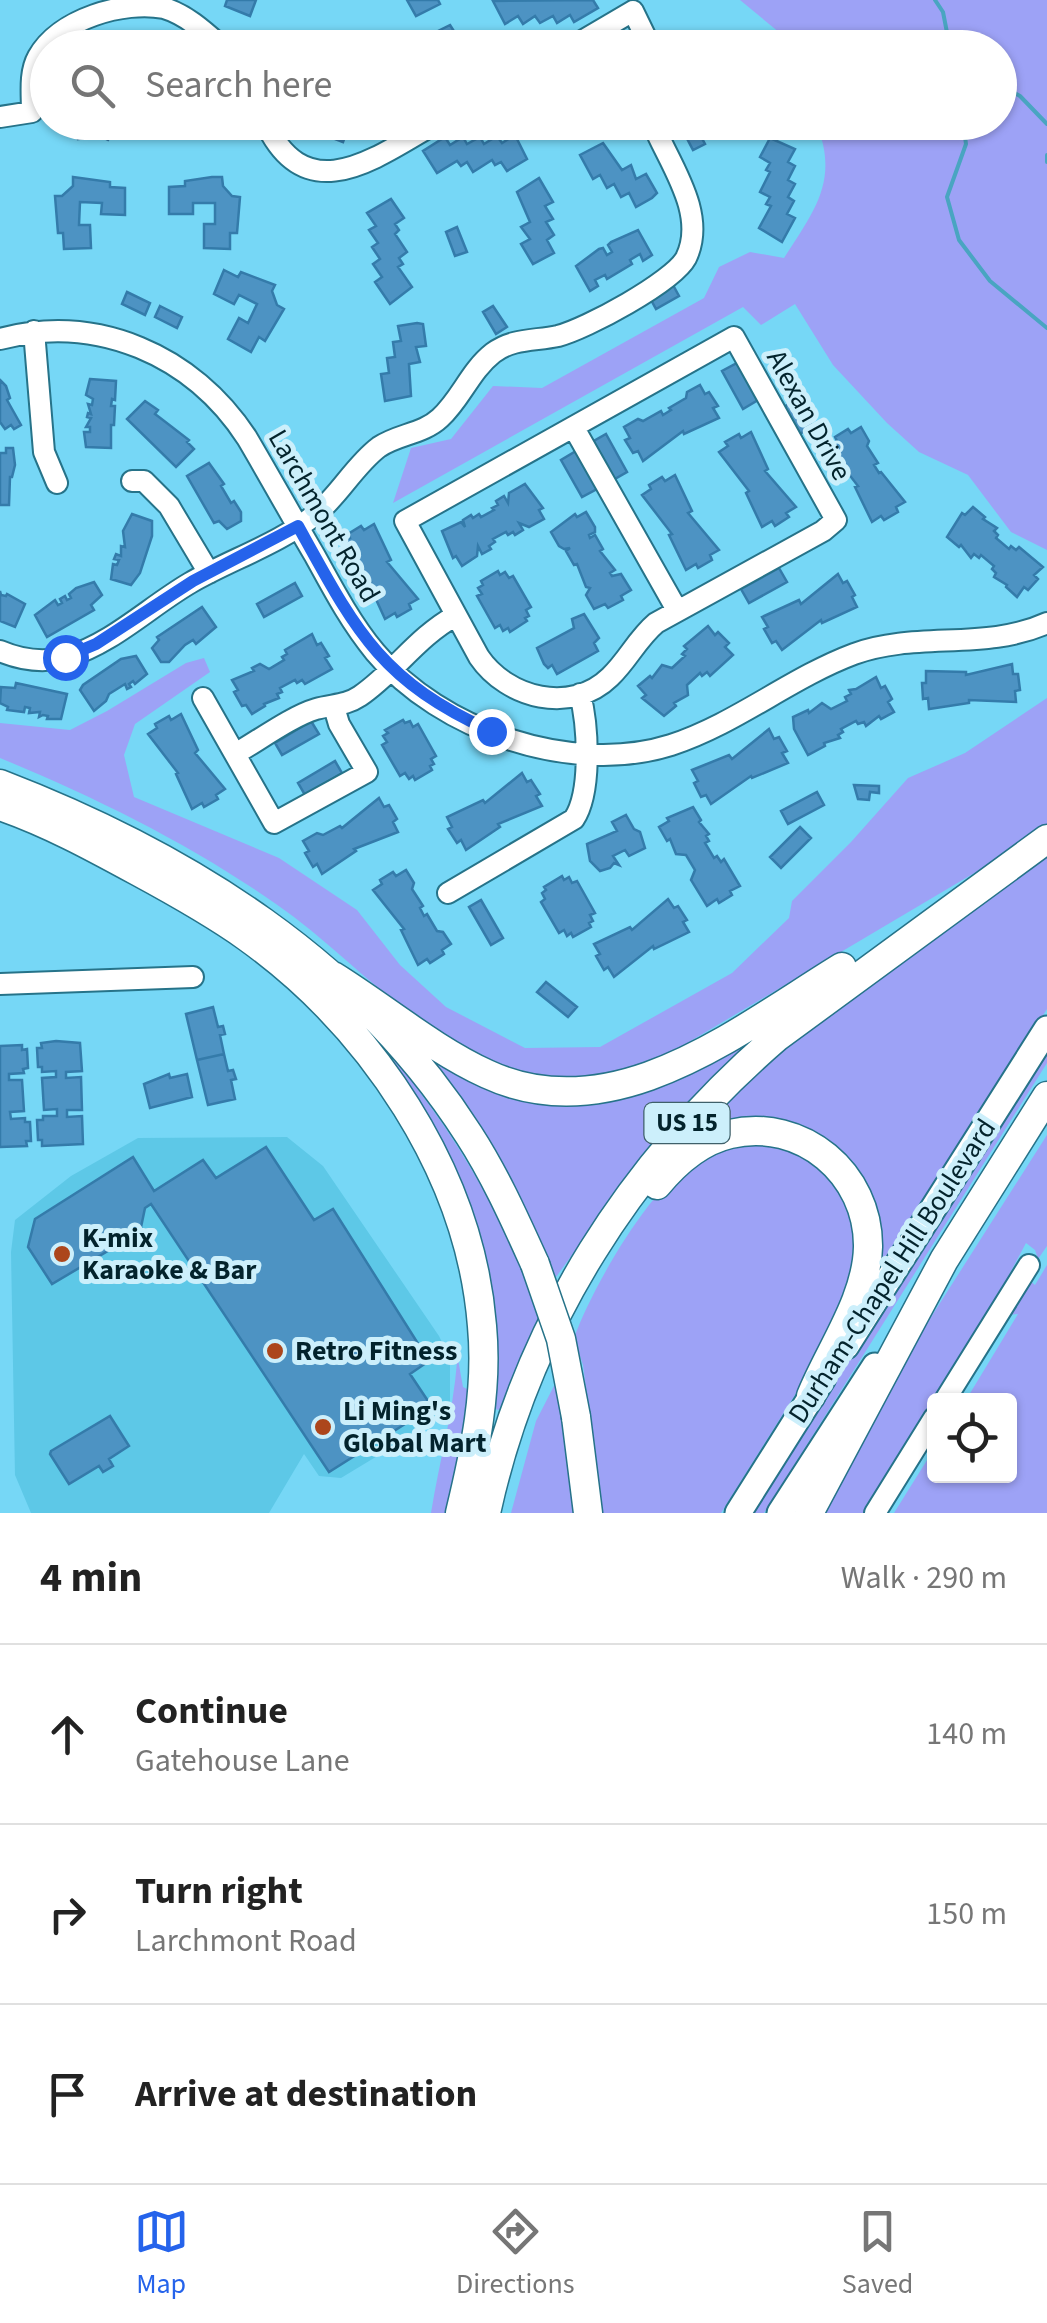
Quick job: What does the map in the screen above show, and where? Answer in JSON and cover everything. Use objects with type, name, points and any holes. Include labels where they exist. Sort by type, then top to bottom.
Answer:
[{"type":"highway","points":[[0,784],[96,824],[177,865],[265,921],[333,976],[385,1026],[448,1104],[494,1178],[535,1264],[561,1339],[588,1513]]},
{"type":"highway","points":[[0,806],[98,850],[195,902],[249,938],[298,978],[400,1097],[444,1175],[461,1221],[478,1290],[482,1396],[460,1513]]},
{"type":"highway","points":[[333,976],[437,1046],[487,1074],[551,1091],[618,1086],[678,1064],[730,1035],[1041,844]]},
{"type":"highway","name":"US 15","points":[[486,1513],[510,1423],[552,1322],[604,1230],[674,1138],[740,1068],[777,1037],[1041,844]]},
{"type":"highway","name":"Durham-Chapel Hill Boulevard","points":[[944,1260],[1047,1096]]},
{"type":"highway","points":[[503,1513],[524,1434],[547,1376],[576,1312],[623,1228],[680,1161],[726,1134],[762,1130],[813,1146],[839,1168],[861,1202],[867,1232],[865,1269],[811,1396]]},
{"type":"highway","points":[[809,1513],[944,1260]]},
{"type":"main road","name":"Durham-Chapel Hill Boulevard","points":[[738,1513],[1047,1029]]},
{"type":"main road","name":"Durham-Chapel Hill Boulevard","points":[[780,1513],[944,1260]]},
{"type":"street","points":[[65,30],[116,6],[142,4],[168,10],[202,30]]},
{"type":"street","points":[[601,30],[633,11],[642,30]]},
{"type":"street","points":[[0,117],[30,112]]},
{"type":"street","points":[[274,140],[279,150],[306,168],[340,172],[360,166],[406,140]]},
{"type":"street","points":[[0,651],[37,660],[83,651],[298,526],[334,498],[381,446],[430,426],[443,416],[477,368],[496,351],[514,342],[571,331],[674,274],[689,249],[692,225],[680,179],[661,140]]},
{"type":"street","name":"Larchmont Road","points":[[0,338],[64,331],[138,345],[204,385],[248,438],[356,626],[391,669],[434,702],[491,731],[536,748],[585,756],[640,752],[690,738],[832,662],[877,646],[981,639],[1047,623]]},
{"type":"street","points":[[34,332],[44,452],[57,482]]},
{"type":"street","name":"Alexan Drive","points":[[734,337],[836,520],[823,531],[676,610],[644,633],[604,683],[580,694],[548,698],[506,685],[489,672],[404,521],[574,428],[734,337]]},
{"type":"street","points":[[574,428],[676,610]]},
{"type":"street","points":[[132,481],[144,481],[169,506],[210,574]]},
{"type":"street","points":[[235,754],[314,709],[334,707],[357,698],[426,634],[455,616]]},
{"type":"street","points":[[448,893],[574,819],[586,794],[586,724],[580,694]]},
{"type":"street","points":[[203,698],[274,823],[367,772],[334,707]]},
{"type":"street","points":[[0,984],[193,977]]},
{"type":"street","points":[[949,1393],[1029,1265]]},
{"type":"street","points":[[875,1513],[927,1429]]},
{"type":"shaded area","points":[[740,0],[1047,0],[1047,550],[1011,532],[968,475],[919,452],[887,423],[833,365],[795,304],[761,325],[743,307],[393,503],[411,448],[451,439],[493,386],[542,388],[704,298],[719,267],[750,252],[784,258],[820,194],[825,162],[822,140],[1017,140],[1017,30],[776,30]]},
{"type":"shaded area","points":[[204,658],[210,672],[135,724],[124,755],[134,797],[279,858],[357,910],[400,965],[446,1007],[525,1048],[600,1047],[732,973],[789,918],[792,901],[908,778],[965,753],[1047,698],[1047,824],[976,872],[667,1055],[602,1076],[531,1075],[490,1062],[425,1025],[306,926],[211,862],[107,806],[0,758],[0,723],[70,730],[186,663]]},
{"type":"shaded area","points":[[1047,854],[1047,1009],[879,1276],[854,1174],[716,1125],[727,1117],[727,1099],[789,1043]]},
{"type":"shaded area","points":[[743,1036],[749,1045],[693,1098],[651,1146],[556,1277],[480,1128],[435,1065],[444,1058],[540,1096]]},
{"type":"shaded area","points":[[1047,1048],[1047,1063],[764,1513],[753,1513]]},
{"type":"shaded area","points":[[395,1060],[440,1120],[479,1182],[512,1248],[539,1317],[499,1410],[491,1408],[493,1334],[389,1065]]},
{"type":"shaded area","points":[[1047,1135],[1047,1246],[1038,1259],[1026,1243],[939,1393],[927,1393],[927,1413],[866,1513],[819,1513],[891,1380]]},
{"type":"shaded area","points":[[287,1137],[323,1166],[439,1336],[450,1359],[450,1412],[341,1478],[319,1476],[304,1454],[269,1513],[31,1513],[15,1475],[11,1252],[15,1220],[71,1176],[138,1138]]},
{"type":"shaded area","points":[[737,1142],[792,1144],[846,1187],[862,1255],[825,1347],[721,1513],[602,1513],[583,1365],[574,1338],[608,1267],[659,1193],[695,1160]]},
{"type":"shaded area","points":[[1047,1265],[1047,1513],[894,1513],[927,1460],[927,1483],[1017,1483],[1017,1393],[970,1393],[1018,1314],[1007,1315],[1029,1280],[1035,1285]]},
{"type":"shaded area","points":[[457,1354],[468,1408],[448,1513],[431,1513],[455,1381],[457,1362],[452,1356]]},
{"type":"shaded area","points":[[556,1382],[576,1513],[511,1513],[536,1421]]},
{"type":"building","points":[[227,0],[256,0],[250,16],[225,6]]},
{"type":"building","points":[[407,0],[438,0],[440,4],[416,16]]},
{"type":"building","points":[[593,0],[598,8],[574,22],[570,15],[557,23],[553,16],[540,23],[535,16],[523,24],[518,16],[505,24],[493,1]]},
{"type":"building","points":[[440,140],[447,140],[450,145],[458,140],[467,144],[474,140],[518,140],[527,159],[507,171],[501,162],[495,165],[492,160],[473,172],[467,162],[461,166],[457,161],[437,173],[423,151]]},
{"type":"building","points":[[688,140],[703,140],[705,144],[693,150]]},
{"type":"building","points":[[769,140],[795,149],[788,162],[795,166],[788,180],[795,184],[788,197],[794,201],[787,214],[795,218],[782,242],[759,228],[771,206],[766,204],[770,197],[760,192],[770,163],[760,157]]},
{"type":"building","points":[[603,143],[622,170],[631,165],[636,179],[646,174],[657,193],[652,198],[636,207],[629,193],[621,197],[614,184],[607,188],[600,175],[593,179],[580,155]]},
{"type":"building","points":[[73,177],[125,188],[125,215],[101,214],[102,203],[80,202],[79,225],[90,225],[91,248],[64,249],[63,233],[58,233],[55,196],[62,196],[73,186]]},
{"type":"building","points":[[222,177],[223,186],[232,196],[240,197],[237,233],[230,233],[230,249],[204,248],[204,224],[215,224],[215,203],[193,203],[193,214],[169,214],[169,187]]},
{"type":"building","points":[[539,178],[553,202],[545,206],[553,219],[546,222],[554,235],[547,240],[554,253],[533,264],[521,244],[530,239],[521,227],[530,222],[517,192]]},
{"type":"building","points":[[391,199],[404,218],[395,224],[399,230],[395,234],[407,252],[399,258],[403,264],[398,267],[412,287],[390,304],[375,282],[382,277],[373,264],[380,259],[372,247],[378,243],[369,230],[376,226],[367,213]]},
{"type":"building","points":[[457,227],[467,252],[455,256],[446,232]]},
{"type":"building","points":[[638,230],[652,255],[643,261],[640,254],[630,260],[632,264],[607,279],[605,275],[595,280],[598,286],[590,291],[576,266],[599,249],[603,248],[607,255],[612,252],[608,245],[611,242]]},
{"type":"building","points":[[224,270],[275,285],[272,291],[277,305],[284,309],[265,341],[259,337],[251,352],[228,339],[239,318],[248,323],[257,304],[239,295],[234,304],[214,294]]},
{"type":"building","points":[[673,285],[679,296],[656,309],[650,298]]},
{"type":"building","points":[[127,292],[150,303],[145,315],[122,304]]},
{"type":"building","points":[[160,306],[182,317],[177,328],[155,317]]},
{"type":"building","points":[[493,306],[507,327],[496,334],[483,312]]},
{"type":"building","points":[[423,324],[426,346],[416,347],[420,362],[409,364],[411,396],[385,401],[381,374],[389,373],[387,358],[395,357],[393,342],[401,341],[398,326]]},
{"type":"building","points":[[737,363],[758,400],[743,409],[722,371]]},
{"type":"building","points":[[90,379],[116,381],[111,406],[115,406],[111,448],[86,447],[84,432],[90,432],[90,427],[86,427],[91,418],[87,417],[91,414],[88,404],[92,405],[93,399],[86,395]]},
{"type":"building","points":[[0,380],[21,425],[14,429],[11,425],[5,429],[0,422]]},
{"type":"building","points":[[700,385],[718,406],[713,408],[719,418],[684,434],[683,431],[643,461],[638,451],[633,453],[625,440],[630,438],[624,427],[661,411],[663,415]]},
{"type":"building","points":[[797,399],[813,427],[799,434],[784,407]]},
{"type":"building","points":[[145,401],[194,449],[176,467],[127,419]]},
{"type":"building","points":[[861,427],[878,463],[874,465],[905,502],[896,507],[898,512],[884,520],[881,516],[872,522],[855,487],[858,486],[828,447],[848,429],[851,433]]},
{"type":"building","points":[[751,432],[768,469],[765,471],[796,507],[775,526],[772,521],[762,527],[746,493],[749,491],[719,452],[728,446],[725,442]]},
{"type":"building","points":[[606,434],[627,472],[613,480],[592,442]]},
{"type":"building","points":[[6,448],[13,448],[15,465],[10,477],[9,505],[0,505],[0,453],[6,453]]},
{"type":"building","points":[[576,451],[597,489],[582,497],[561,460]]},
{"type":"building","points":[[209,463],[224,484],[221,486],[231,503],[234,501],[241,512],[241,521],[227,529],[219,521],[214,523],[187,476]]},
{"type":"building","points":[[675,475],[692,511],[688,513],[719,550],[710,555],[712,560],[698,568],[696,564],[686,570],[669,535],[672,534],[642,495],[662,477],[665,481]]},
{"type":"building","points":[[525,484],[543,508],[539,510],[544,519],[529,527],[519,523],[523,530],[493,539],[491,549],[482,554],[478,546],[477,556],[462,566],[456,556],[453,558],[442,531],[461,522],[465,527],[463,520],[494,510],[496,501],[504,496],[508,503],[509,493]]},
{"type":"building","points":[[973,507],[997,528],[996,538],[1009,549],[1019,547],[1043,567],[1034,575],[1038,579],[1028,590],[1024,587],[1017,597],[994,577],[994,566],[981,555],[971,558],[961,545],[947,537],[962,513],[965,515]]},
{"type":"building","points":[[586,512],[595,527],[590,538],[595,535],[603,549],[600,551],[615,570],[610,573],[621,574],[631,590],[608,608],[605,604],[594,609],[586,595],[590,588],[566,551],[570,548],[559,546],[551,532],[575,514],[577,517]]},
{"type":"building","points":[[132,514],[152,521],[152,536],[140,573],[131,585],[111,579],[113,564],[117,565],[119,560],[114,559],[116,554],[121,556],[121,546],[125,547],[123,531]]},
{"type":"building","points":[[374,524],[391,560],[387,562],[418,599],[409,604],[411,609],[397,617],[395,613],[385,619],[371,582],[341,544],[361,526],[364,530]]},
{"type":"building","points":[[779,568],[787,582],[749,603],[741,589]]},
{"type":"building","points":[[498,571],[509,578],[513,576],[531,607],[526,610],[527,621],[510,632],[508,628],[503,631],[500,625],[495,628],[477,596],[482,594],[478,588],[483,585],[481,581]]},
{"type":"building","points":[[838,574],[843,583],[847,581],[857,607],[822,623],[821,620],[782,650],[776,641],[772,643],[762,617],[799,600],[801,604]]},
{"type":"building","points":[[94,582],[102,595],[91,605],[94,610],[47,637],[35,615],[55,600],[58,605],[65,596],[67,600],[71,598],[69,594],[76,588]]},
{"type":"building","points":[[295,583],[302,596],[264,617],[257,604]]},
{"type":"building","points":[[0,591],[1,595],[7,594],[25,604],[15,627],[0,621]]},
{"type":"building","points":[[202,607],[216,627],[196,644],[193,640],[185,645],[169,662],[161,662],[152,648],[159,640],[157,637]]},
{"type":"building","points":[[584,614],[599,638],[594,643],[598,651],[557,674],[552,665],[548,668],[544,664],[537,648],[574,628],[572,619]]},
{"type":"building","points":[[708,626],[729,643],[725,647],[733,655],[710,676],[700,673],[687,685],[688,695],[674,703],[676,706],[664,716],[642,698],[646,695],[638,686],[652,678],[662,665],[672,668],[685,656],[684,646]]},
{"type":"building","points":[[312,634],[329,656],[325,658],[332,669],[305,684],[295,680],[280,688],[279,698],[252,714],[246,705],[242,706],[232,680],[254,671],[252,668],[260,664],[269,669],[284,660],[285,650]]},
{"type":"building","points":[[136,656],[147,674],[129,684],[131,687],[127,689],[125,684],[109,694],[94,711],[80,690],[83,685],[121,659]]},
{"type":"building","points":[[1012,664],[1020,690],[1015,691],[1016,702],[969,700],[929,709],[928,698],[923,699],[926,671],[966,675]]},
{"type":"building","points":[[876,677],[892,699],[888,702],[894,712],[881,719],[879,716],[866,726],[856,721],[841,729],[840,738],[824,743],[808,755],[794,729],[793,717],[808,710],[809,713],[822,703],[831,709],[847,701],[849,690]]},
{"type":"building","points":[[16,683],[67,694],[61,719],[39,717],[40,712],[29,713],[30,708],[25,707],[24,712],[7,710],[0,703],[1,687],[15,688]]},
{"type":"building","points":[[181,714],[198,750],[195,753],[225,789],[216,795],[218,799],[204,807],[202,803],[192,809],[178,773],[148,734],[157,728],[155,724]]},
{"type":"building","points":[[403,720],[410,721],[413,727],[418,724],[436,756],[431,759],[432,770],[415,780],[405,773],[400,776],[382,745],[387,742],[385,730]]},
{"type":"building","points":[[311,721],[319,734],[282,755],[275,743]]},
{"type":"building","points":[[769,729],[787,751],[782,753],[788,763],[751,776],[711,804],[706,795],[701,797],[692,770],[729,755],[732,759]]},
{"type":"building","points":[[335,761],[342,773],[305,795],[298,783]]},
{"type":"building","points":[[522,773],[540,794],[536,796],[542,806],[498,824],[500,827],[466,850],[461,840],[457,843],[448,829],[452,827],[447,817],[483,800],[485,803]]},
{"type":"building","points":[[854,785],[879,786],[879,793],[870,792],[869,800],[858,799]]},
{"type":"building","points":[[817,792],[824,805],[788,824],[781,811]]},
{"type":"building","points":[[379,798],[384,807],[389,805],[397,819],[393,822],[398,832],[354,849],[322,874],[317,864],[313,867],[303,841],[317,833],[323,835],[342,828]]},
{"type":"building","points":[[693,807],[709,834],[705,843],[714,858],[717,856],[721,862],[724,859],[740,886],[719,903],[717,899],[707,906],[691,880],[695,870],[686,855],[676,854],[659,827],[669,821],[667,818]]},
{"type":"building","points":[[626,815],[640,832],[645,848],[629,856],[625,850],[613,856],[619,865],[614,863],[600,871],[590,861],[587,844],[617,831],[612,822]]},
{"type":"building","points":[[800,827],[811,838],[781,868],[770,857]]},
{"type":"building","points":[[406,870],[424,916],[427,914],[451,944],[430,963],[427,959],[418,965],[401,930],[404,929],[373,890],[393,872],[396,876]]},
{"type":"building","points":[[562,876],[564,880],[569,877],[572,883],[577,881],[595,913],[590,915],[591,927],[573,937],[564,930],[559,933],[541,902],[545,899],[544,887]]},
{"type":"building","points":[[668,899],[687,920],[683,922],[689,932],[654,949],[653,946],[614,977],[608,967],[604,970],[594,944],[630,927],[632,930]]},
{"type":"building","points":[[481,900],[503,938],[491,945],[469,907]]},
{"type":"building","points":[[546,982],[577,1007],[568,1017],[537,992]]},
{"type":"building","points":[[213,1007],[218,1027],[223,1026],[225,1034],[220,1035],[224,1054],[197,1060],[186,1014]]},
{"type":"building","points":[[41,1043],[80,1043],[82,1071],[66,1072],[66,1078],[81,1077],[82,1110],[67,1110],[67,1117],[82,1116],[83,1144],[42,1146],[42,1140],[38,1140],[37,1120],[57,1116],[57,1109],[44,1110],[42,1078],[56,1077],[56,1071],[42,1072],[37,1048],[42,1048]]},
{"type":"building","points":[[22,1045],[22,1050],[27,1049],[28,1068],[23,1069],[24,1073],[9,1074],[9,1080],[22,1080],[24,1111],[10,1112],[11,1119],[25,1118],[25,1122],[30,1122],[31,1141],[26,1141],[27,1146],[0,1147],[0,1046]]},
{"type":"building","points":[[224,1054],[228,1071],[233,1070],[236,1079],[231,1080],[235,1099],[208,1105],[197,1060]]},
{"type":"building","points":[[169,1074],[170,1078],[187,1074],[192,1097],[150,1108],[144,1084]]},
{"type":"building","points":[[266,1147],[314,1220],[333,1209],[429,1361],[410,1374],[432,1407],[329,1472],[151,1204],[145,1208],[140,1232],[52,1284],[28,1247],[35,1219],[133,1157],[154,1191],[203,1160],[216,1178]]},
{"type":"building","points":[[110,1416],[129,1446],[109,1459],[113,1466],[103,1472],[99,1466],[69,1484],[51,1451]]},
{"type":"waterway","points":[[935,0],[943,12],[946,30]]},
{"type":"waterway","points":[[1017,94],[1047,124]]},
{"type":"waterway","points":[[965,140],[947,197],[959,240],[990,281],[1047,328]]},
{"type":"waterway","points":[[1047,155],[1047,162]]},
{"type":"place","name":"K-mix Karaoke & Bar","points":[[62,1254]]},
{"type":"place","name":"Retro Fitness","points":[[275,1351]]},
{"type":"place","name":"Li Ming's Global Mart","points":[[323,1427]]},
{"type":"route","points":[[65,657],[96,644],[193,581],[298,526],[346,611],[380,658],[434,702],[491,731]]}]
